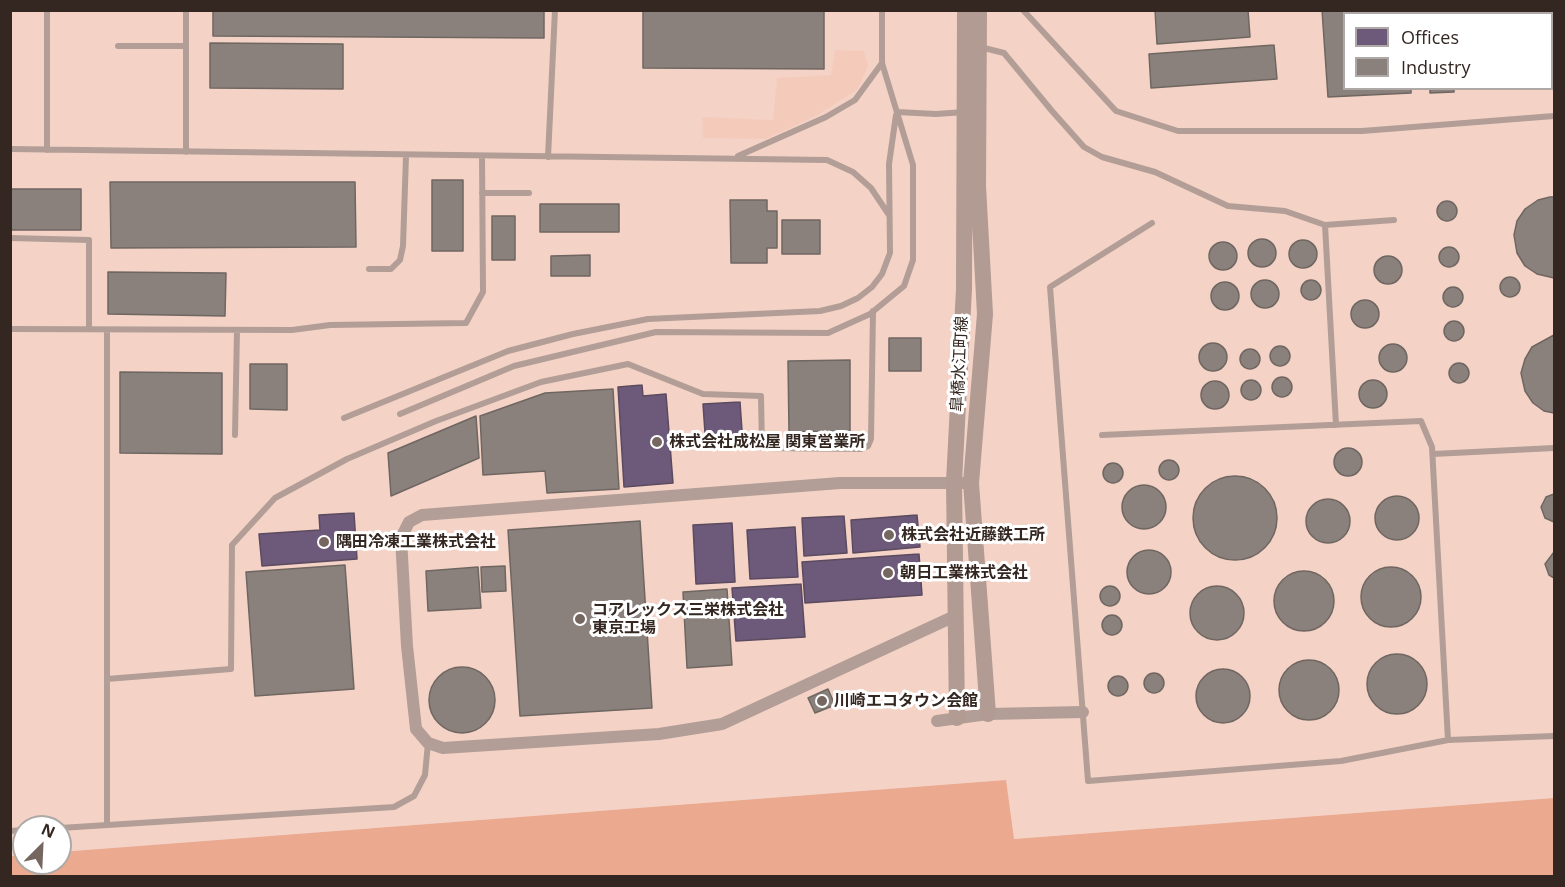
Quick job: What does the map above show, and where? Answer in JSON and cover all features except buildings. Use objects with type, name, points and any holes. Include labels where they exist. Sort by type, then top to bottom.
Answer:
[{"type":"street","name":"皐橋水江町線","points":[[964,10],[978,186],[985,314],[971,483],[988,714]]},
{"type":"street","name":"皐橋水江町線","points":[[957,718],[954,482],[971,112],[979,47],[979,10]]},
{"type":"street","points":[[957,615],[722,724],[659,734],[443,748],[428,743],[416,729],[407,646],[401,538],[409,522],[422,515],[840,483],[971,483]]},
{"type":"street","points":[[937,721],[988,714],[1083,712]]},
{"type":"lane","points":[[47,10],[48,150]]},
{"type":"lane","points":[[186,10],[186,152]]},
{"type":"lane","points":[[548,157],[555,10]]},
{"type":"lane","points":[[400,414],[514,366],[656,332],[828,333],[873,311],[904,286],[913,260],[913,165],[882,63],[882,10]]},
{"type":"lane","points":[[1023,10],[1116,111],[1178,131],[1362,131],[1554,116]]},
{"type":"lane","points":[[118,46],[186,46]]},
{"type":"lane","points":[[979,47],[1004,53],[1084,147],[1102,157],[1155,172],[1228,206],[1285,211],[1325,225],[1394,220]]},
{"type":"lane","points":[[735,158],[826,117],[855,100],[882,63]]},
{"type":"lane","points":[[897,112],[936,114],[971,112]]},
{"type":"lane","points":[[344,418],[508,351],[573,334],[648,319],[820,311],[841,306],[872,287],[882,274],[890,254],[889,164],[897,112]]},
{"type":"lane","points":[[10,149],[827,160],[853,172],[871,188],[889,215]]},
{"type":"lane","points":[[369,269],[391,269],[400,260],[403,246],[406,156]]},
{"type":"lane","points":[[10,329],[237,330],[466,323],[483,292],[482,157]]},
{"type":"lane","points":[[482,193],[529,193]]},
{"type":"lane","points":[[1152,223],[1050,287],[1088,781],[1341,761],[1448,740],[1554,736]]},
{"type":"lane","points":[[1325,225],[1336,425]]},
{"type":"lane","points":[[10,238],[89,240],[89,329]]},
{"type":"lane","points":[[107,679],[231,669],[232,545],[274,498],[357,455],[436,421],[541,382],[628,364],[703,394],[761,396],[762,448],[861,449],[868,446],[871,439],[873,311]]},
{"type":"lane","points":[[107,330],[107,825]]},
{"type":"lane","points":[[235,435],[237,330]]},
{"type":"lane","points":[[1102,435],[1421,421],[1433,454],[1448,740]]},
{"type":"lane","points":[[1433,454],[1554,448]]},
{"type":"lane","points":[[72,827],[394,807],[414,796],[420,786],[425,776],[428,743]]},
{"type":"shaded area","points":[[11,11],[1554,11],[1554,798],[1013,839],[1006,780],[72,851],[72,815],[12,815],[11,856]]},
{"type":"shaded area","points":[[835,50],[864,51],[868,66],[857,90],[816,116],[766,139],[703,138],[702,117],[773,120],[777,78],[831,75]]},
{"type":"shaded area","points":[[1006,780],[1014,839],[1554,798],[1554,876],[11,876],[12,856],[12,875],[72,875],[72,851]]},
{"type":"place","name":"株式会社成松屋 関東営業所","points":[[657,442]]},
{"type":"place","name":"株式会社近藤鉄工所","points":[[889,535]]},
{"type":"place","name":"隅田冷凍工業株式会社","points":[[324,542]]},
{"type":"place","name":"朝日工業株式会社","points":[[888,573]]},
{"type":"place","name":"コアレックス三栄株式会社 東京工場","points":[[580,619]]},
{"type":"place","name":"川崎エコタウン会館","points":[[822,701]]}]
